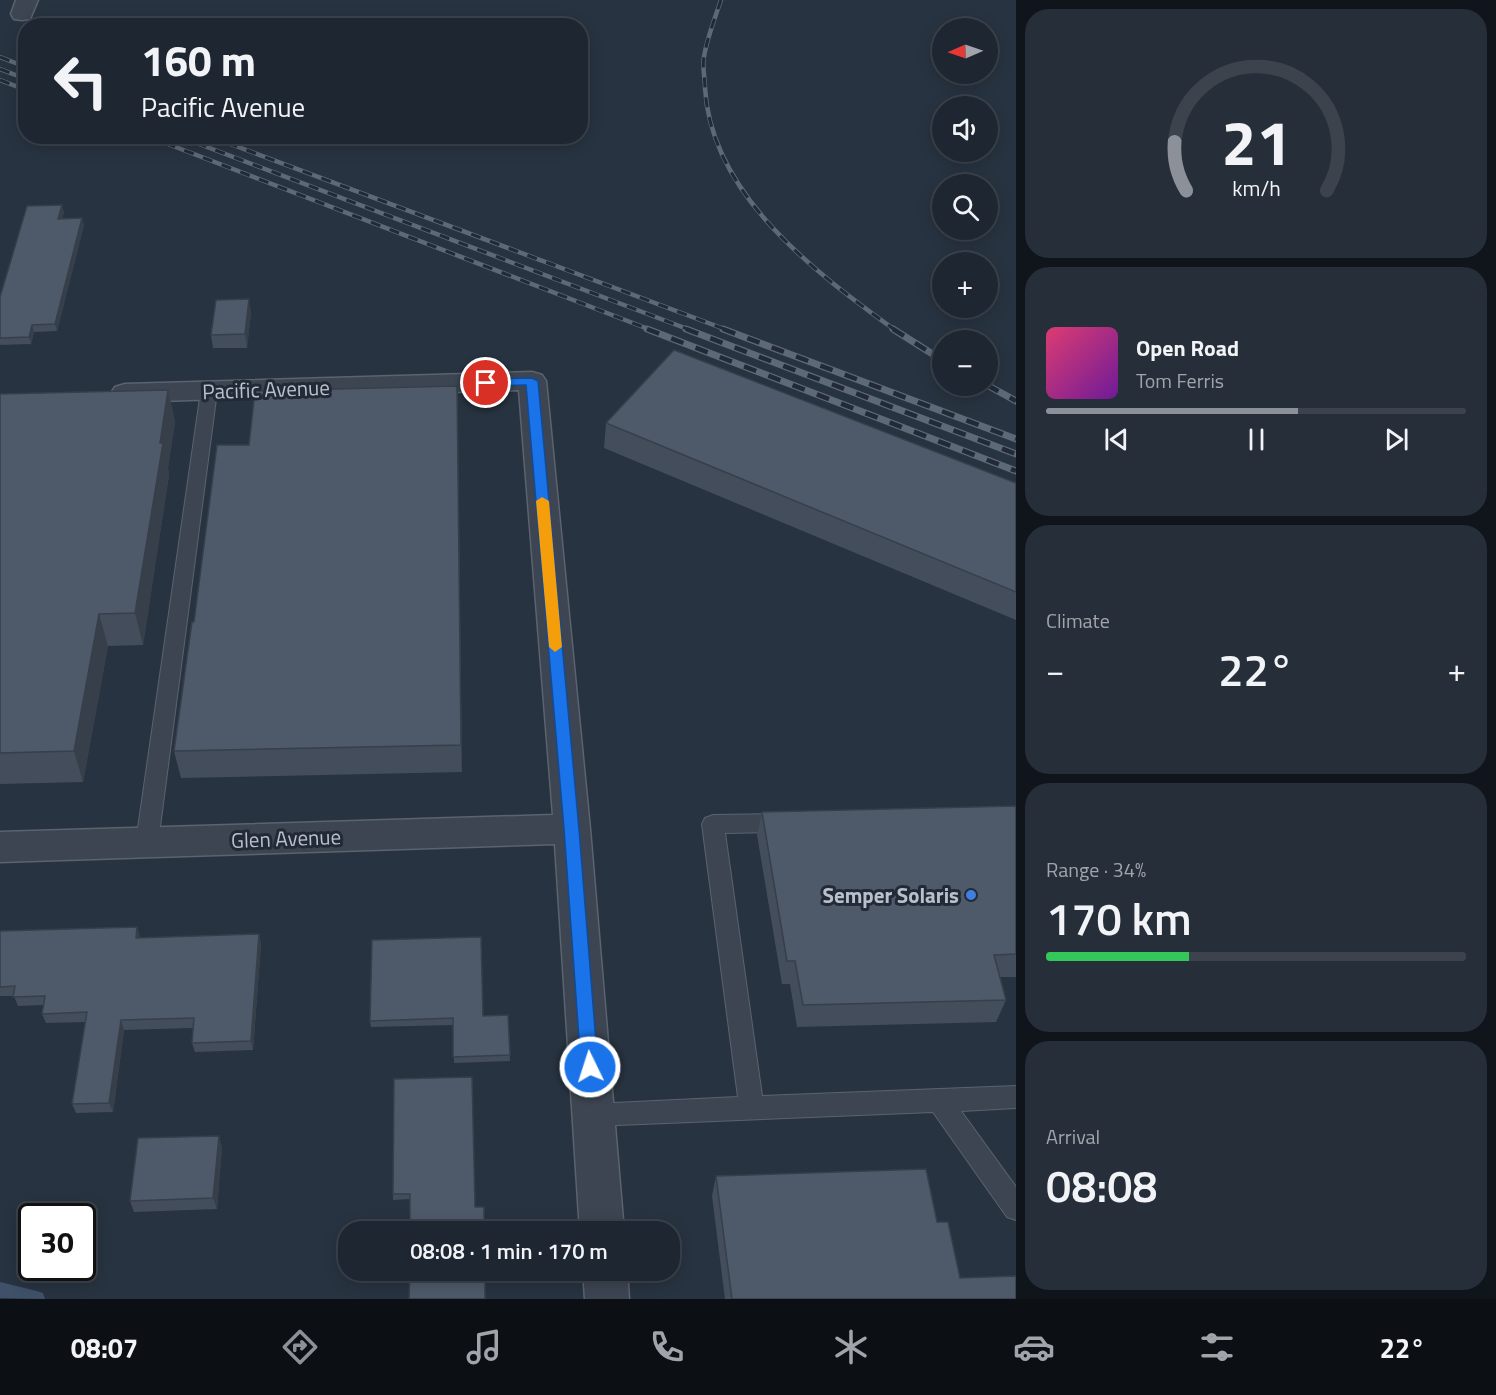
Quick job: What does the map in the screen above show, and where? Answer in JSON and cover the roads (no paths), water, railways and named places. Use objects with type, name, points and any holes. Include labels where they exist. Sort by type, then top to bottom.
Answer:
[{"type":"street","name":"Pacific Avenue","points":[[104,394],[532,381],[572,829]]},
{"type":"street","name":"Glen Avenue","points":[[0,847],[572,829]]},
{"type":"street","points":[[572,829],[601,1221]]},
{"type":"street","points":[[606,1281],[607,1299]]},
{"type":"lane","points":[[147,842],[208,391]]},
{"type":"lane","points":[[752,1108],[713,824],[806,822]]},
{"type":"lane","points":[[593,1115],[1016,1097]]},
{"type":"lane","points":[[939,1100],[1016,1208]]},
{"type":"waterway","points":[[0,1290],[37,1299]]},
{"type":"railway","points":[[721,0],[707,43],[703,64],[712,127],[726,163],[747,197],[802,257],[864,308],[895,330]]},
{"type":"railway","points":[[0,57],[18,64]]},
{"type":"railway","points":[[0,69],[18,76]]},
{"type":"railway","points":[[0,80],[18,87]]},
{"type":"railway","points":[[168,144],[651,330]]},
{"type":"railway","points":[[199,144],[690,330]]},
{"type":"railway","points":[[230,144],[727,330]]},
{"type":"railway","points":[[647,329],[1016,471]]},
{"type":"railway","points":[[686,329],[1016,454]]},
{"type":"railway","points":[[723,329],[1016,439]]},
{"type":"railway","points":[[893,329],[932,354]]},
{"type":"railway","points":[[998,391],[1016,401]]},
{"type":"place","name":"Semper Solaris","points":[[971,895]]}]
